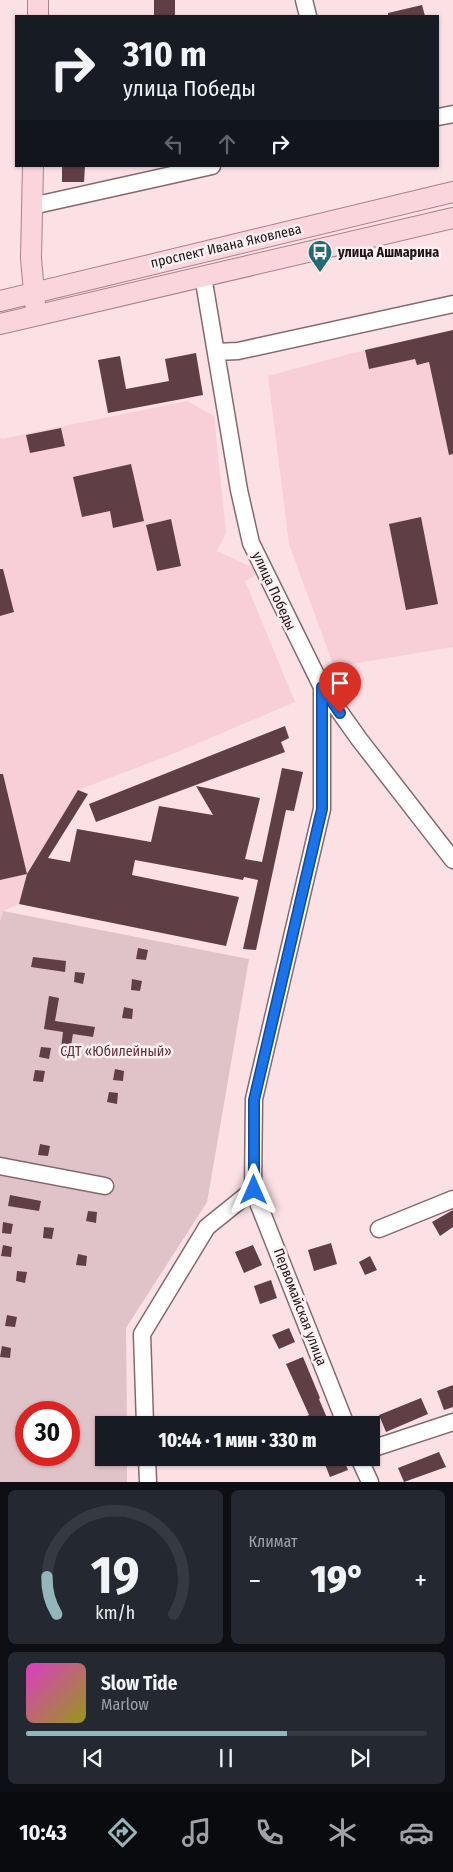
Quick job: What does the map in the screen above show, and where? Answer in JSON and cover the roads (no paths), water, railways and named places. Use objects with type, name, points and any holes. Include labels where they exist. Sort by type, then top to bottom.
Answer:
[{"type":"main road","points":[[38,0],[38,15]]},
{"type":"main road","points":[[33,167],[33,292],[36,315]]},
{"type":"main road","name":"проспект Ивана Яковлева","points":[[0,300],[453,192]]},
{"type":"main road","name":"проспект Ивана Яковлева","points":[[0,324],[453,218]]},
{"type":"street","points":[[304,0],[308,15]]},
{"type":"street","points":[[439,117],[453,114]]},
{"type":"street","points":[[32,206],[208,167]]},
{"type":"street","name":"улица Победы","points":[[203,276],[239,490],[251,543],[309,665],[322,687],[359,740],[453,860]]},
{"type":"street","points":[[216,352],[238,351],[453,304]]},
{"type":"street","points":[[145,1416],[142,1334],[207,1227],[254,1190],[254,1100],[322,809],[322,687]]},
{"type":"street","points":[[0,1166],[105,1186]]},
{"type":"street","name":"Первомайская улица","points":[[254,1190],[342,1416]]},
{"type":"street","points":[[379,1229],[453,1199]]},
{"type":"street","points":[[380,1446],[453,1422]]},
{"type":"street","points":[[147,1466],[148,1482]]},
{"type":"street","points":[[363,1466],[370,1482]]},
{"type":"place","name":"улица Ашмарина","points":[[320,273]]},
{"type":"park label","name":"СДТ «Юбилейный»","points":[[116,1051]]}]
